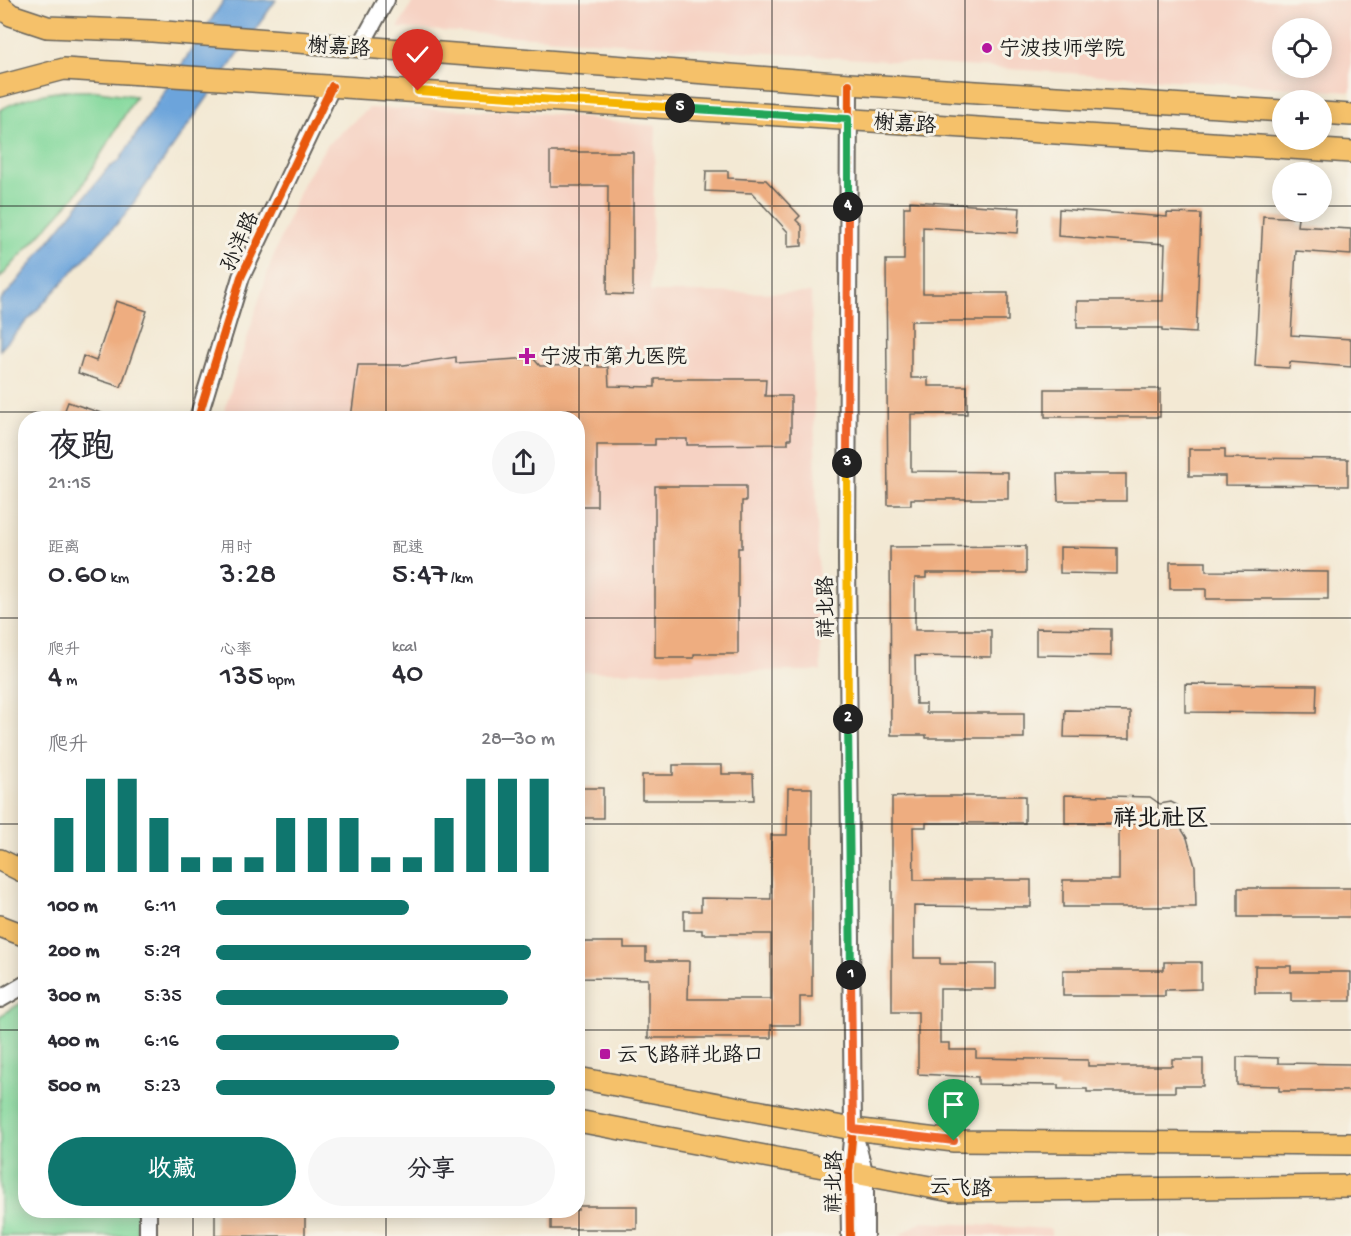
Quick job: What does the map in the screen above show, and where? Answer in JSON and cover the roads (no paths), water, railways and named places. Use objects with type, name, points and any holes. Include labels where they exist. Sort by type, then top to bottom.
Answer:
[{"type":"main road","name":"榭嘉路","points":[[0,6],[11,15],[47,27],[152,31],[849,84],[1272,110]]},
{"type":"main road","name":"榭嘉路","points":[[0,86],[64,69],[1351,152]]},
{"type":"main road","points":[[1332,114],[1351,115]]},
{"type":"main road","points":[[0,860],[18,869]]},
{"type":"main road","points":[[0,926],[18,933]]},
{"type":"main road","points":[[585,1079],[853,1129],[954,1141],[1351,1144]]},
{"type":"main road","name":"云飞路","points":[[585,1122],[951,1191],[1351,1186]]},
{"type":"street","points":[[360,47],[386,0]]},
{"type":"street","name":"祥北路","points":[[849,84],[847,562],[853,1129],[865,1236]]},
{"type":"street","name":"孙洋路","points":[[200,411],[241,277],[332,86]]},
{"type":"street","points":[[0,999],[18,989]]},
{"type":"street","name":"祥北路","points":[[850,1236],[857,1174]]},
{"type":"street","points":[[148,1218],[148,1236]]},
{"type":"water","points":[[224,0],[276,0],[125,215],[0,350],[0,300],[107,169],[119,161]]},
{"type":"place","name":"宁波技师学院","points":[[987,48]]},
{"type":"place","name":"宁波市第九医院","points":[[527,356]]},
{"type":"place","name":"云飞路祥北路口","points":[[605,1054]]},
{"type":"district","name":"祥北社区","points":[[1161,817]]}]
